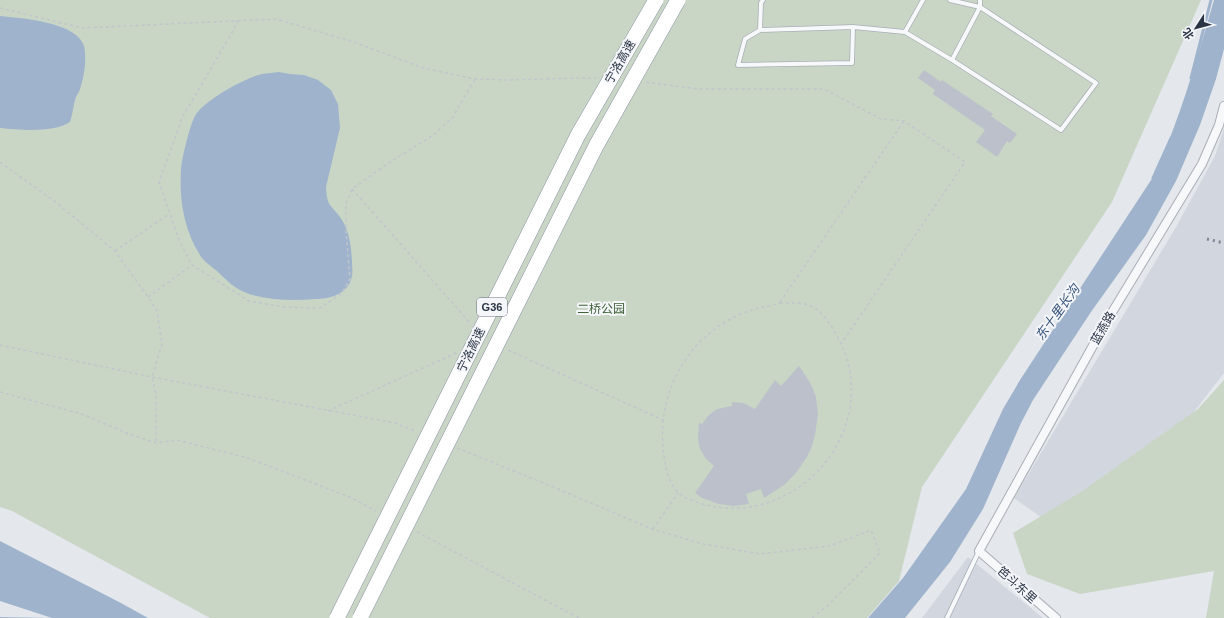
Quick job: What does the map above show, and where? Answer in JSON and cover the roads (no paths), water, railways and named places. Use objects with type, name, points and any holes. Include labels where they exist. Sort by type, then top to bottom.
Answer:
[{"type":"highway","name":"宁洛高速","points":[[337,618],[578,135],[656,0]]},
{"type":"highway","name":"宁洛高速","points":[[360,618],[596,146],[678,0]]},
{"type":"street","name":"蓝燕路","points":[[979,551],[1105,324],[1202,164],[1219,125],[1224,106]]},
{"type":"street","name":"笆斗东里","points":[[979,551],[1056,618]]},
{"type":"lane","points":[[760,30],[760,3],[763,0]]},
{"type":"lane","points":[[905,32],[923,0]]},
{"type":"lane","points":[[853,27],[852,63],[738,66],[746,39],[760,30],[853,27],[905,32],[952,60],[1061,130],[1096,83],[980,7],[950,0]]},
{"type":"lane","points":[[952,60],[980,7],[980,0]]},
{"type":"lane","points":[[947,618],[979,551]]},
{"type":"water","points":[[1214,0],[1224,0],[1224,49],[1216,79],[1200,125],[1176,181],[1146,235],[1091,312],[1033,400],[1021,423],[983,509],[950,562],[905,618],[868,618],[903,578],[966,489],[1003,409],[1020,380],[1155,174],[1180,110]]},
{"type":"water","points":[[0,16],[34,20],[60,26],[71,31],[79,38],[84,46],[85,68],[70,122],[55,128],[36,130],[0,128]]},
{"type":"water","points":[[279,72],[304,75],[318,80],[331,90],[338,104],[340,128],[326,187],[329,203],[342,220],[347,230],[351,245],[352,276],[347,287],[343,291],[327,298],[281,300],[257,296],[240,290],[206,262],[195,245],[186,225],[181,192],[181,166],[189,131],[197,113],[216,96],[243,81],[266,73]]},
{"type":"water","points":[[0,541],[121,603],[148,618],[0,618]]},
{"type":"waterway","name":"东十里长沟","points":[[1191,78],[1211,0]]},
{"type":"waterway","name":"东十里长沟","points":[[1153,178],[1171,138]]},
{"type":"railway","points":[[1207,239],[1224,243]]},
{"type":"park label","name":"二桥公园","points":[[601,309]]}]
